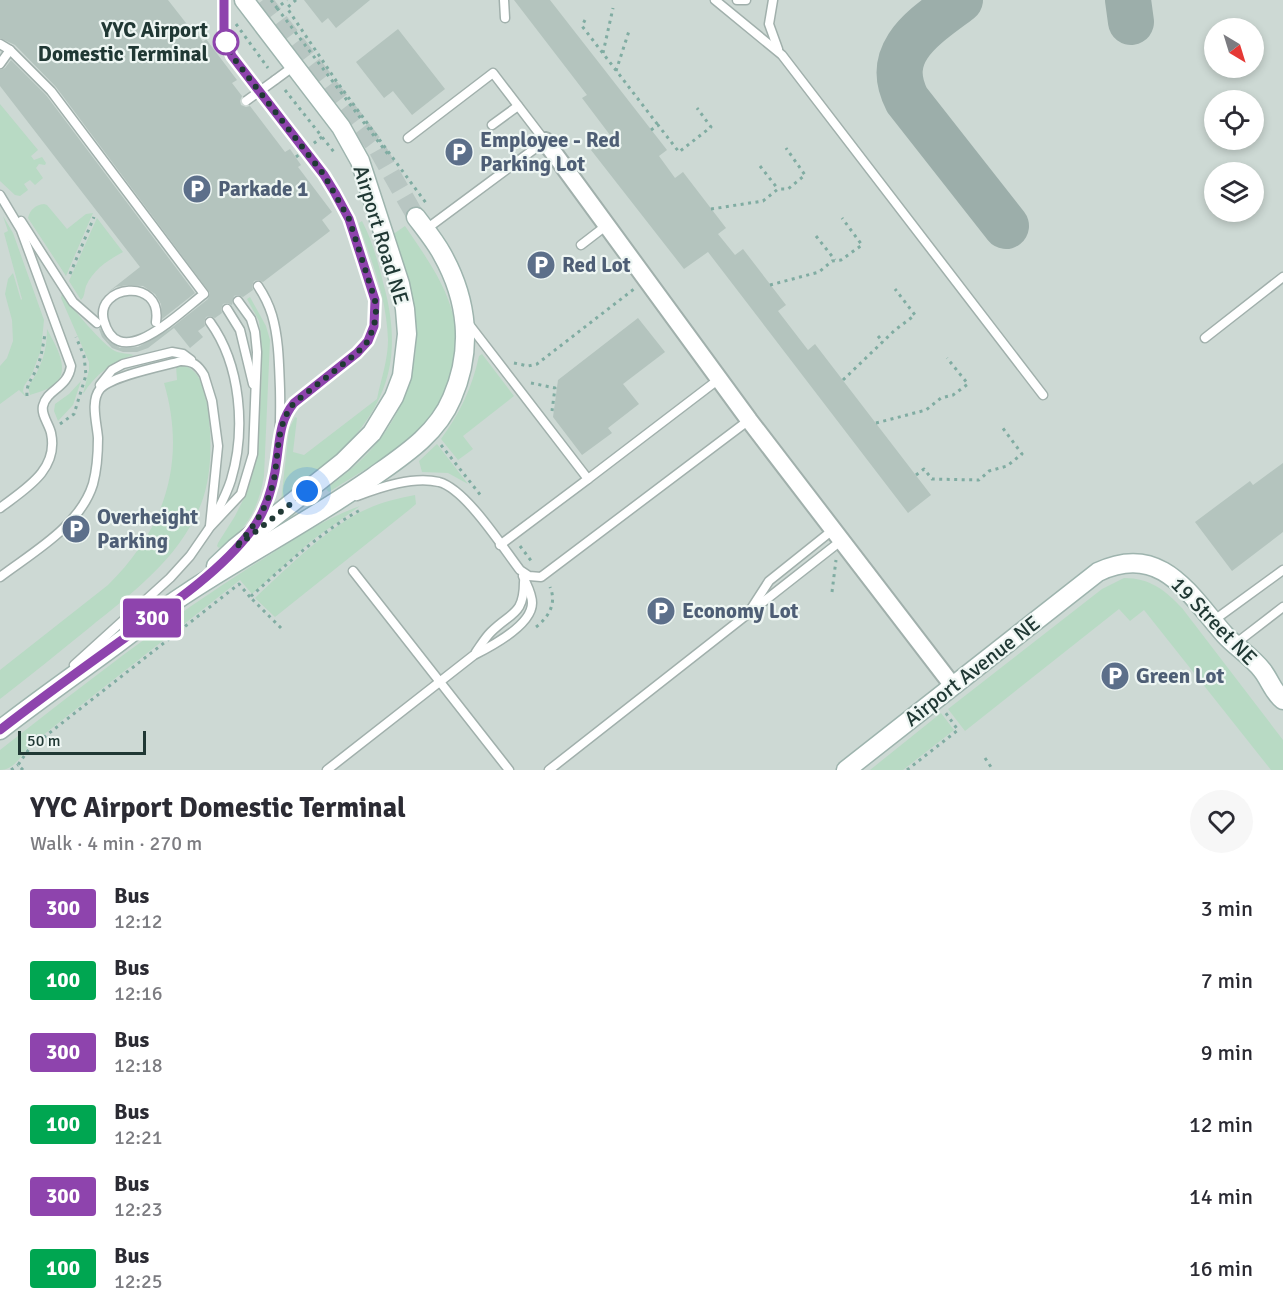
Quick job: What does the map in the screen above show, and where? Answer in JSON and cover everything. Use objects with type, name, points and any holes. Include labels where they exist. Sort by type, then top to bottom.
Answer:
[{"type":"main road","name":"Airport Road NE","points":[[186,594],[235,548],[358,449],[383,417],[394,397],[402,376],[405,357],[406,334],[401,292],[366,177],[352,145],[341,127],[244,0]]},
{"type":"main road","name":"Airport Road NE","points":[[0,730],[186,594],[337,502],[407,453],[441,420],[460,376],[465,354],[465,319],[459,290],[424,214]]},
{"type":"main road","name":"19 Street NE","points":[[1098,572],[1112,566],[1138,562],[1159,569],[1186,588],[1234,645],[1262,669],[1283,678]]},
{"type":"main road","name":"Airport Avenue NE","points":[[846,770],[1098,572]]},
{"type":"main road","name":"19 Street NE","points":[[1262,669],[1276,694],[1283,700]]},
{"type":"street","points":[[544,141],[839,542],[954,686]]},
{"type":"lane","points":[[504,0],[505,18]]},
{"type":"lane","points":[[715,0],[782,55],[1043,395]]},
{"type":"lane","points":[[737,0],[746,0]]},
{"type":"lane","points":[[773,0],[770,16],[771,32],[782,55]]},
{"type":"lane","points":[[227,16],[224,37],[232,56],[324,175],[349,219],[375,300],[374,326],[368,341],[357,353],[294,403],[286,413],[281,427]]},
{"type":"lane","points":[[0,44],[10,50],[51,91],[204,294],[153,333],[137,342],[121,342],[113,337],[103,315],[111,298],[120,292],[135,290],[147,295],[151,300],[156,309],[156,322]]},
{"type":"lane","points":[[0,64],[10,50]]},
{"type":"lane","points":[[246,101],[294,65]]},
{"type":"lane","points":[[408,138],[493,73],[544,141],[424,214]]},
{"type":"lane","points":[[492,126],[518,106]]},
{"type":"lane","points":[[0,195],[30,233],[73,302],[97,323]]},
{"type":"lane","points":[[0,195],[21,230],[71,366],[68,378],[47,399],[43,407],[52,440],[50,456],[42,474],[0,508]]},
{"type":"lane","points":[[581,245],[608,225]]},
{"type":"lane","points":[[1205,338],[1283,277]]},
{"type":"lane","points":[[235,548],[251,530],[268,499],[281,427],[275,326],[258,286]]},
{"type":"lane","points":[[23,712],[170,578],[190,556],[210,527],[241,494],[252,454],[257,351],[251,319],[238,301]]},
{"type":"lane","points":[[226,309],[240,330],[255,396]]},
{"type":"lane","points":[[465,319],[588,479]]},
{"type":"lane","points":[[210,322],[220,338],[234,375],[239,417],[237,447],[231,479],[210,527]]},
{"type":"lane","points":[[0,577],[65,526],[86,500],[97,463],[97,393],[112,380],[181,361],[196,364],[204,375],[216,423],[217,455],[210,527]]},
{"type":"lane","points":[[500,545],[718,379]]},
{"type":"lane","points":[[521,573],[534,577],[546,574],[749,420]]},
{"type":"lane","points":[[327,770],[474,655],[494,645],[522,623],[530,614],[532,598],[521,573],[464,498],[450,486],[439,482],[418,481],[380,488],[337,502]]},
{"type":"lane","points":[[747,614],[769,581],[839,542]]},
{"type":"lane","points":[[549,770],[839,542]]},
{"type":"lane","points":[[1213,621],[1283,570]]},
{"type":"lane","points":[[353,571],[509,770]]},
{"type":"lane","points":[[1234,645],[1283,608]]},
{"type":"path","points":[[272,0],[424,214]]},
{"type":"path","points":[[277,8],[287,0]]},
{"type":"path","points":[[296,0],[287,8],[424,214]]},
{"type":"path","points":[[603,53],[613,8]]},
{"type":"path","points":[[227,16],[268,68]]},
{"type":"path","points":[[585,20],[582,26],[679,152],[711,127],[697,108]]},
{"type":"path","points":[[616,70],[629,31]]},
{"type":"path","points":[[285,90],[339,160]]},
{"type":"path","points":[[651,130],[658,125]]},
{"type":"path","points":[[296,157],[322,137]]},
{"type":"path","points":[[711,208],[763,201],[778,189],[788,189],[806,175],[786,148]]},
{"type":"path","points":[[760,166],[778,189]]},
{"type":"path","points":[[68,278],[94,217]]},
{"type":"path","points":[[770,285],[819,272],[862,245],[842,218]]},
{"type":"path","points":[[816,236],[835,260]]},
{"type":"path","points":[[843,380],[915,315],[895,289]]},
{"type":"path","points":[[513,366],[507,358],[523,366],[537,364],[631,290],[637,291]]},
{"type":"path","points":[[27,396],[26,387],[37,369],[46,327]]},
{"type":"path","points":[[878,336],[883,342]]},
{"type":"path","points":[[876,423],[926,410],[941,398],[952,395],[968,384],[947,358]]},
{"type":"path","points":[[525,382],[555,388],[551,417]]},
{"type":"path","points":[[916,475],[924,469],[932,479],[979,480],[989,471],[1006,466],[1022,454],[1002,427]]},
{"type":"path","points":[[437,440],[486,502]]},
{"type":"path","points":[[250,597],[292,559],[351,514],[369,505]]},
{"type":"path","points":[[832,592],[839,542]]},
{"type":"path","points":[[518,543],[535,566]]},
{"type":"path","points":[[11,770],[18,765],[29,749],[240,584],[281,628]]},
{"type":"path","points":[[907,770],[958,730],[942,708]]},
{"type":"path","points":[[984,758],[993,770]]},
{"type":"path","points":[[18,765],[23,770]]},
{"type":"shaded area","points":[[0,0],[1283,0],[1283,770],[0,770]]},
{"type":"green space","points":[[0,104],[38,150],[31,156],[34,160],[42,157],[46,163],[45,165],[39,164],[36,168],[43,178],[35,185],[30,180],[24,184],[28,190],[20,196],[15,195],[0,181]]},
{"type":"green space","points":[[44,204],[67,229],[86,214],[93,213],[66,276],[28,218],[33,208]]},
{"type":"green space","points":[[3,216],[13,233],[44,320],[41,350],[32,374],[24,386],[23,391],[26,397],[19,390],[0,404],[0,366],[7,358],[13,341],[12,320],[5,294],[8,279],[13,273],[22,299],[4,233],[8,231]]},
{"type":"green space","points":[[97,218],[123,252],[97,270],[86,286],[81,300],[69,281]]},
{"type":"green space","points":[[362,221],[374,251],[389,307],[392,352],[388,373],[382,393],[358,432],[327,465],[281,501],[289,429],[295,417],[297,418],[293,452],[304,455],[377,399],[387,355],[387,325],[378,283],[360,228],[359,223]]},
{"type":"green space","points":[[405,226],[433,268],[445,291],[453,315],[456,344],[451,374],[440,402],[423,426],[390,453],[329,492],[326,489],[358,463],[382,437],[403,400],[410,380],[417,339],[416,317],[412,296],[392,235]]},
{"type":"green space","points":[[62,294],[87,325],[110,348],[117,352],[134,355],[118,361],[105,370],[93,380],[83,394],[89,362],[61,298]]},
{"type":"green space","points":[[250,297],[266,326],[270,340],[264,476],[259,498],[250,517],[237,534],[219,548],[218,543],[247,492],[258,449],[262,369],[261,337],[259,321],[247,299]]},
{"type":"green space","points":[[47,329],[58,350],[62,373],[53,386],[30,395],[28,387],[42,360]]},
{"type":"green space","points":[[482,354],[514,396],[463,436],[473,449],[458,460],[441,439],[464,400],[479,356]]},
{"type":"green space","points":[[182,365],[194,371],[204,389],[210,433],[210,458],[205,493],[192,523],[168,558],[138,588],[0,699],[0,670],[108,585],[144,541],[157,517],[166,492],[171,466],[173,440],[171,412],[164,383],[177,380],[176,366]]},
{"type":"green space","points":[[81,381],[73,405],[58,421],[54,411],[55,404]]},
{"type":"green space","points":[[437,444],[468,484],[448,473],[422,472],[419,461]]},
{"type":"green space","points":[[415,495],[416,504],[275,617],[255,598],[308,549],[353,516],[391,500]]},
{"type":"green space","points":[[360,506],[311,541],[252,594],[240,580],[28,747],[13,765],[0,770],[0,750],[129,651],[195,603],[287,544],[322,523]]},
{"type":"green space","points":[[1124,578],[1142,580],[1156,586],[1182,608],[1283,740],[1283,770],[1271,770],[1144,610],[1130,621],[1119,609],[965,731],[948,709],[1102,589]]},
{"type":"green space","points":[[941,713],[954,730],[903,770],[870,770]]},
{"type":"building","name":"Parkade 1","points":[[0,0],[168,0],[197,37],[199,36],[203,42],[206,39],[237,80],[232,83],[242,96],[241,105],[250,106],[285,152],[290,149],[301,165],[298,167],[332,212],[322,220],[330,231],[263,282],[254,281],[253,290],[243,297],[234,296],[232,305],[223,304],[222,313],[215,318],[206,317],[205,326],[198,331],[203,337],[190,348],[174,328],[148,348],[137,352],[123,352],[112,348],[102,337],[100,328],[108,341],[120,348],[138,347],[170,329],[208,299],[210,293],[56,87],[15,45],[0,38]]},
{"type":"building","points":[[304,0],[370,0],[336,28],[328,18],[322,23]]},
{"type":"building","points":[[514,0],[550,0],[667,150],[659,156],[675,178],[683,172],[726,228],[718,234],[735,255],[743,249],[786,305],[778,311],[808,350],[815,344],[931,495],[908,513],[708,252],[684,269],[591,150],[610,135],[582,98],[587,95]]},
{"type":"building","points":[[398,29],[445,89],[412,115],[393,91],[384,98],[356,62]]},
{"type":"building","points":[[11,60],[46,95],[195,293],[162,319],[161,304],[155,294],[143,286],[116,287],[107,293],[140,267],[0,86],[0,70],[5,68]]},
{"type":"building","points":[[638,318],[665,352],[623,384],[639,404],[608,428],[612,433],[582,455],[553,417],[558,380]]},
{"type":"building","points":[[1283,463],[1283,532],[1232,571],[1195,522],[1250,481],[1253,485]]},
{"type":"taxiway","points":[[960,0],[911,41],[900,67],[901,83],[907,100],[1006,226]]},
{"type":"taxiway","points":[[1128,0],[1131,22]]},
{"type":"tunnel","points":[[263,0],[376,147],[416,217]]},
{"type":"bus line","name":"300","points":[[0,730],[186,594],[235,548],[251,530],[263,512],[268,499],[281,427],[286,413],[294,403],[357,353],[368,341],[374,326],[375,300],[349,219],[324,175],[232,56],[224,37],[224,0]]},
{"type":"place","name":"YYC Airport Domestic Terminal","points":[[226,42]]},
{"type":"place","name":"Employee - Red Parking Lot","points":[[459,152]]},
{"type":"place","name":"Parkade 1","points":[[197,189]]},
{"type":"place","name":"Red Lot","points":[[541,265]]},
{"type":"place","name":"Overheight Parking","points":[[76,529]]},
{"type":"place","name":"Economy Lot","points":[[661,611]]},
{"type":"place","name":"Green Lot","points":[[1115,676]]},
{"type":"route","points":[[226,42],[232,56],[324,175],[335,193],[349,219],[375,300],[374,326],[368,341],[357,353],[294,403],[286,413],[281,427],[268,499],[263,512],[251,530],[235,548],[307,491]]}]
